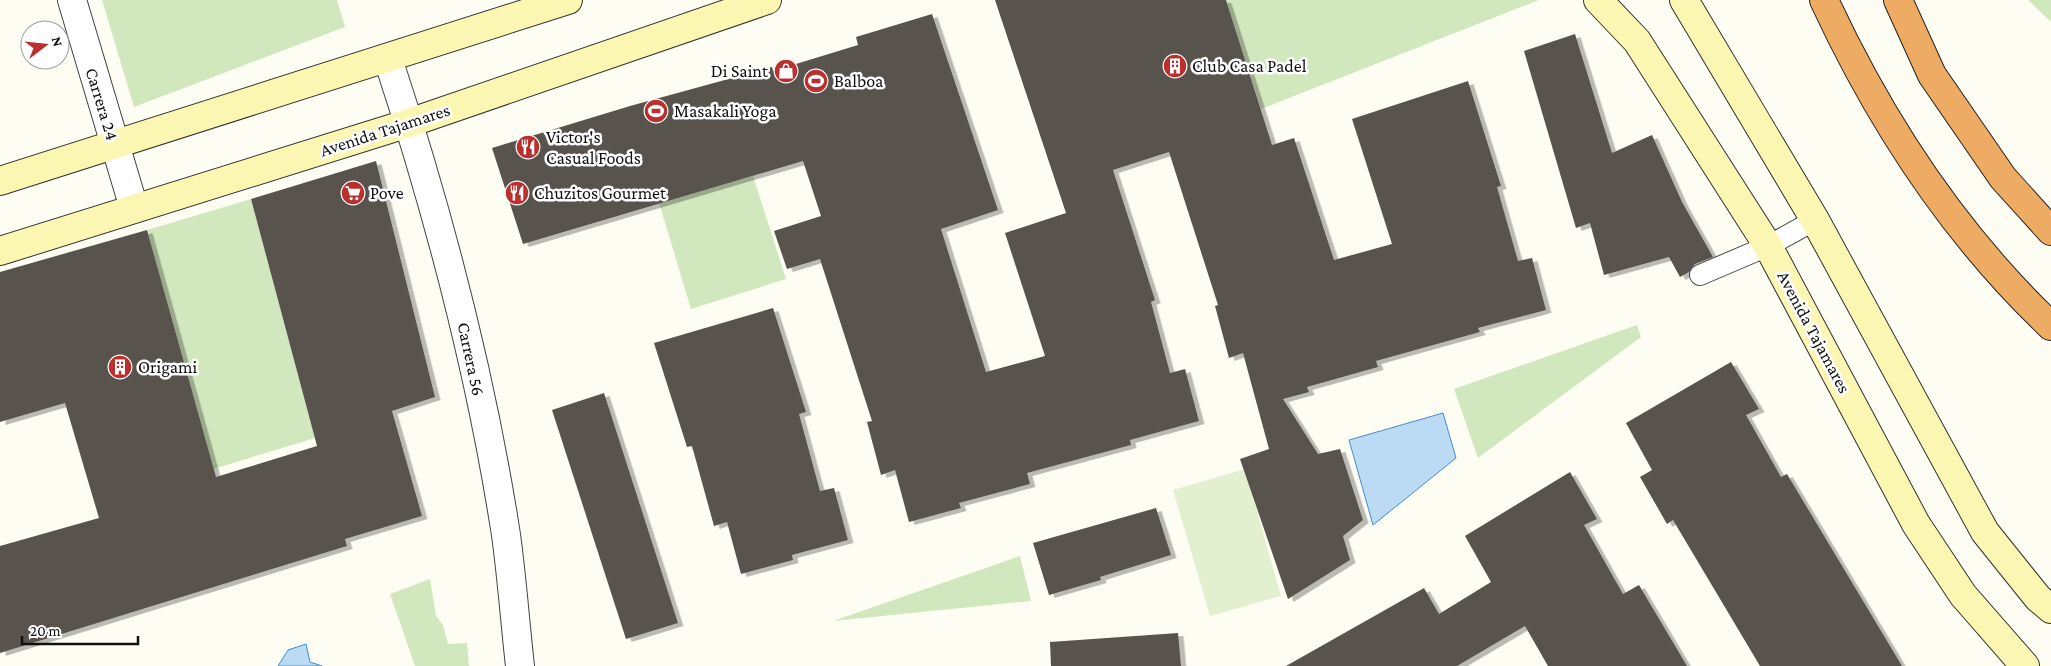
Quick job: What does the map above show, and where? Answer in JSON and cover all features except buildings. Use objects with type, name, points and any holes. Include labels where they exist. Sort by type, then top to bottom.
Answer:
[{"type":"highway","points":[[1824,0],[1847,50],[1917,168],[1976,246],[2025,302],[2051,326]]},
{"type":"highway","points":[[1898,0],[1932,75],[2003,178],[2051,231]]},
{"type":"street","name":"Carrera 24","points":[[72,0],[134,208]]},
{"type":"street","points":[[0,181],[568,0]]},
{"type":"street","name":"Avenida Tajamares","points":[[0,251],[409,123],[767,0]]},
{"type":"street","name":"Avenida Tajamares","points":[[1598,0],[1637,41],[1768,246],[1916,524],[1963,595],[2024,666]]},
{"type":"street","points":[[1684,0],[1815,220],[1985,532],[2038,598],[2051,610]]},
{"type":"street","name":"Carrera 56","points":[[388,58],[409,123],[466,327],[506,535],[520,666]]},
{"type":"lane","points":[[1700,275],[1768,246],[1815,220]]},
{"type":"green space","points":[[102,0],[337,0],[345,27],[134,107]]},
{"type":"green space","points":[[1226,0],[1539,0],[1261,109]]},
{"type":"green space","points":[[2028,0],[2051,0],[2051,22]]},
{"type":"green space","points":[[753,176],[786,279],[691,309],[659,203]]},
{"type":"green space","points":[[251,199],[315,438],[213,469],[147,230]]},
{"type":"green space","points":[[1637,325],[1641,337],[1478,458],[1454,389]]},
{"type":"green space","points":[[1245,469],[1281,596],[1210,616],[1173,490]]},
{"type":"green space","points":[[1020,556],[1031,601],[833,621]]},
{"type":"green space","points":[[430,579],[436,616],[443,625],[448,644],[467,643],[469,666],[415,666],[390,594]]},
{"type":"water","points":[[1443,413],[1456,458],[1373,525],[1349,440]]},
{"type":"water","points":[[306,644],[310,662],[322,666],[278,666],[288,650]]},
{"type":"place","name":"Club Casa Padel","points":[[1175,66]]},
{"type":"place","name":"Di Saint","points":[[786,71]]},
{"type":"place","name":"Balboa","points":[[816,81]]},
{"type":"place","name":"Masakali Yoga","points":[[656,111]]},
{"type":"place","name":"Victor's Casual Foods","points":[[528,147]]},
{"type":"place","name":"Pove","points":[[353,193]]},
{"type":"place","name":"Chuzitos Gourmet","points":[[517,193]]},
{"type":"place","name":"Origami","points":[[120,367]]}]
